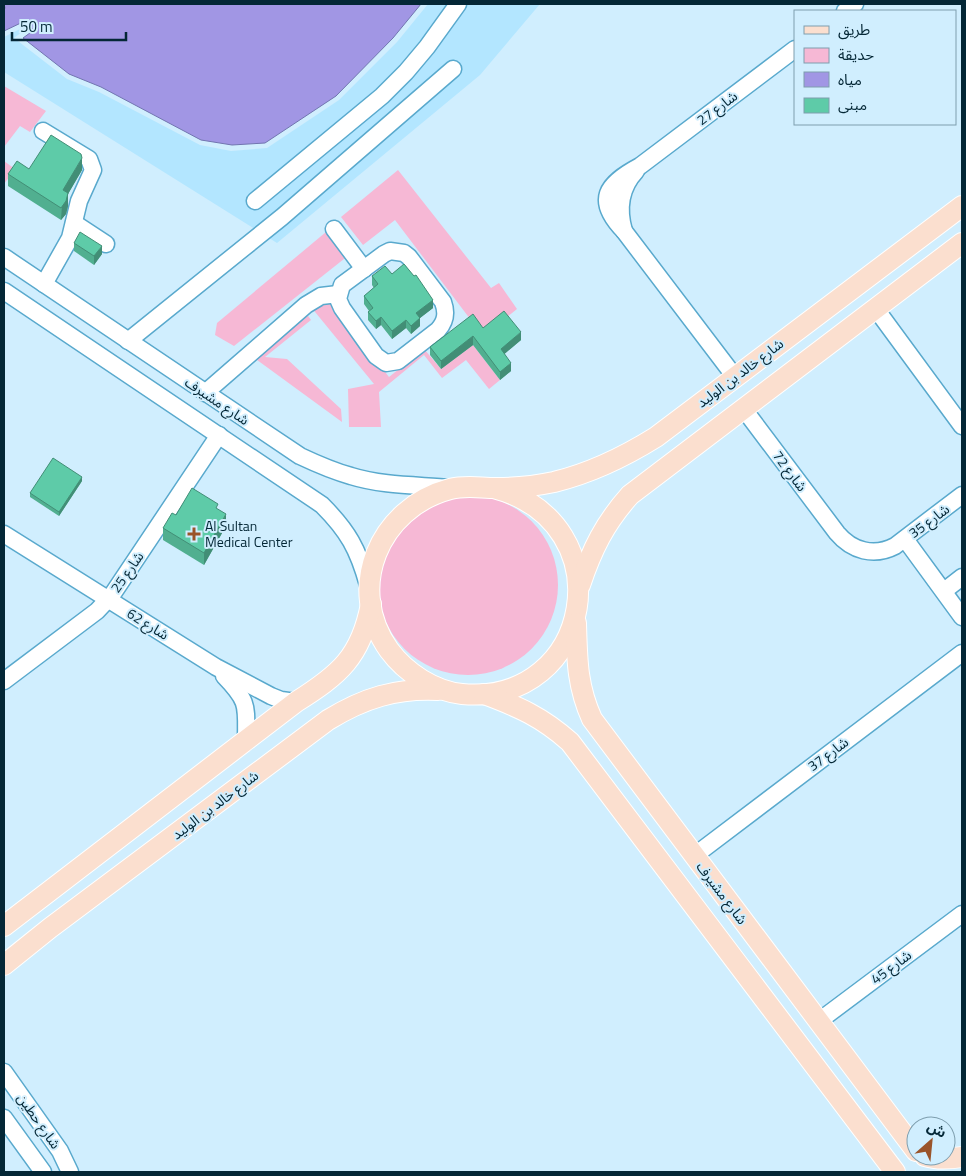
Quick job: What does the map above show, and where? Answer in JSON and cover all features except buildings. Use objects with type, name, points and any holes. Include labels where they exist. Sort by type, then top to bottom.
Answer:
[{"type":"main road","name":"شارع خالد بن الوليد","points":[[494,488],[551,482],[579,475],[606,465],[632,452],[656,437],[962,206]]},
{"type":"main road","points":[[370,593],[374,619],[380,635],[401,664],[414,675],[429,684],[458,693],[484,694],[502,691],[519,685],[549,663],[561,649],[570,633],[576,616],[579,586],[598,537],[630,495],[962,243]]},
{"type":"main road","points":[[4,926],[296,702],[325,684],[340,671],[361,639],[368,621],[370,593],[380,547],[389,530],[402,515],[417,503],[453,488],[474,486],[509,492],[537,507],[559,528],[573,556],[579,586]]},
{"type":"main road","name":"شارع مشيرف","points":[[576,616],[577,664],[584,701],[592,719],[906,1137]]},
{"type":"main road","name":"شارع خالد بن الوليد","points":[[4,965],[50,928],[328,720],[349,707],[372,698],[420,689],[445,690]]},
{"type":"main road","points":[[484,694],[534,715],[553,727],[570,742],[895,1172]]},
{"type":"main road","points":[[34,904],[50,928]]},
{"type":"street","points":[[255,201],[388,90],[427,47],[458,4]]},
{"type":"street","name":"شارع 27","points":[[735,377],[608,212],[608,195],[616,180],[640,166],[794,50]]},
{"type":"street","points":[[128,341],[282,217],[452,69]]},
{"type":"street","points":[[43,131],[85,156],[92,164],[92,175],[79,201],[70,238],[44,284]]},
{"type":"street","points":[[74,223],[106,244]]},
{"type":"street","points":[[334,229],[364,268]]},
{"type":"street","points":[[390,251],[404,253],[443,302],[446,317],[443,325],[398,361],[386,363],[376,356],[342,308],[338,294],[342,285],[390,251]]},
{"type":"street","name":"شارع مشيرف","points":[[4,257],[300,456],[352,477],[380,482],[453,488]]},
{"type":"street","name":"شارع مشيرف","points":[[4,290],[322,505],[352,541],[362,562],[370,593]]},
{"type":"street","points":[[205,393],[306,305],[321,296],[338,294]]},
{"type":"street","points":[[876,309],[962,426]]},
{"type":"street","name":"شارع 72","points":[[743,408],[837,533],[849,555],[867,563],[877,562],[900,543]]},
{"type":"street","name":"شارع 25","points":[[4,681],[97,611],[109,599],[219,435]]},
{"type":"street","name":"شارع 35","points":[[900,543],[962,495]]},
{"type":"street","name":"شارع 62","points":[[4,534],[216,667],[271,696],[281,700],[296,702]]},
{"type":"street","points":[[900,543],[944,591],[962,616]]},
{"type":"street","points":[[944,591],[962,577]]},
{"type":"street","name":"شارع 37","points":[[694,856],[962,653]]},
{"type":"street","name":"شارع 62","points":[[216,667],[218,672],[239,692],[246,704],[246,742]]},
{"type":"street","name":"شارع 45","points":[[819,1020],[962,914]]},
{"type":"street","name":"شارع حطين","points":[[4,1072],[60,1151],[70,1172]]},
{"type":"street","name":"شارع حطين","points":[[4,1118],[43,1172]]},
{"type":"shaded area","points":[[428,4],[540,4],[480,75],[277,243],[4,72],[4,37],[24,27],[26,29],[14,38],[67,79],[99,92],[200,145],[231,151],[267,148],[339,100],[397,42]]},
{"type":"green space","points":[[4,86],[46,111],[30,132],[20,126],[4,147]]},
{"type":"green space","points":[[4,161],[15,169],[4,184]]},
{"type":"green space","points":[[398,170],[491,288],[499,283],[517,309],[483,336],[395,220],[363,245],[341,217]]},
{"type":"green space","points":[[332,227],[349,255],[234,346],[215,335],[217,323]]},
{"type":"green space","points":[[327,297],[389,377],[424,349],[441,369],[473,345],[500,380],[489,389],[466,360],[442,378],[424,355],[379,392],[381,427],[349,427],[348,389],[374,384],[311,307]]},
{"type":"green space","points":[[306,313],[311,320],[265,357],[287,359],[341,409],[342,422],[253,357]]},
{"type":"green space","points":[[477,495],[486,496],[511,505],[532,521],[548,542],[557,567],[557,603],[548,628],[532,649],[511,665],[503,668],[486,674],[459,675],[450,674],[425,665],[398,642],[388,628],[379,603],[378,576],[379,567],[388,542],[411,515],[425,505],[450,496]]},
{"type":"water","points":[[4,4],[421,4],[393,38],[336,96],[265,143],[232,145],[201,140],[101,87],[69,74],[23,38],[34,30],[25,21],[4,31]]},
{"type":"place","name":"Al Sultan Medical Center","points":[[194,534]]}]
